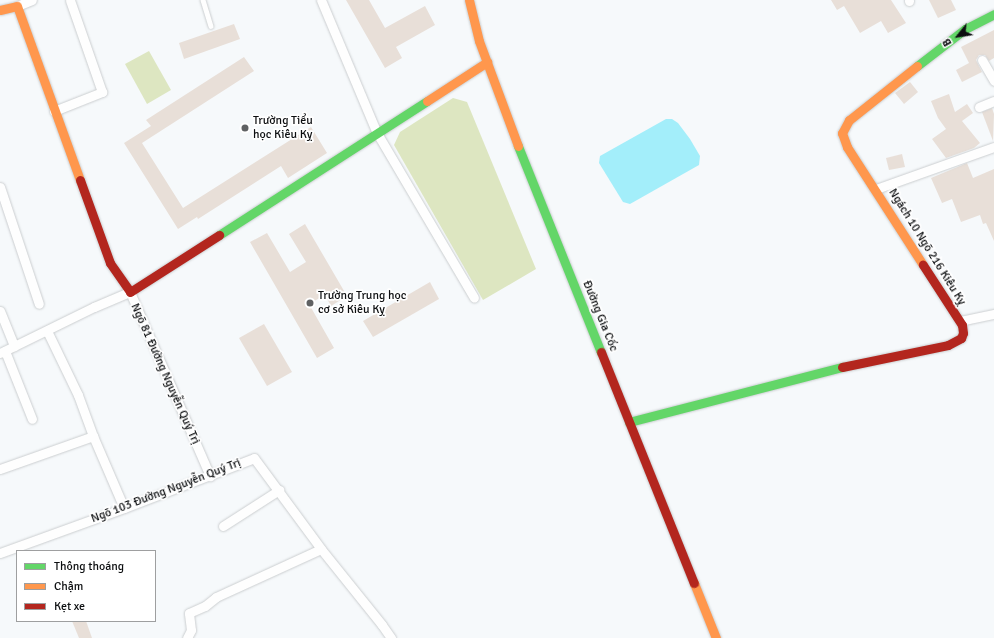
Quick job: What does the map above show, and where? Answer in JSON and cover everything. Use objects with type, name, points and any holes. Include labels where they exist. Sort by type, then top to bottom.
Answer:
[{"type":"street","points":[[0,10],[17,6],[32,0]]},
{"type":"street","points":[[54,111],[102,92],[70,0]]},
{"type":"street","points":[[321,0],[378,133],[474,298]]},
{"type":"street","name":"Đường Gia Cốc","points":[[469,0],[479,41],[487,62],[716,638]]},
{"type":"street","points":[[17,6],[110,263],[130,292],[487,62]]},
{"type":"street","name":"Ngách 10 Ngõ 216 Kiêu Kỵ","points":[[629,422],[821,371],[948,345],[961,338],[963,333],[960,321],[844,140],[842,133],[849,120],[965,29],[994,14]]},
{"type":"street","points":[[982,60],[994,81]]},
{"type":"street","points":[[979,107],[994,101]]},
{"type":"street","points":[[876,189],[994,147]]},
{"type":"street","points":[[0,187],[39,304]]},
{"type":"street","name":"Ngõ 81 Đường Nguyễn Quý Trị","points":[[2,352],[94,307],[130,292],[210,476]]},
{"type":"street","points":[[0,312],[14,346]]},
{"type":"street","points":[[960,321],[994,314]]},
{"type":"street","points":[[47,331],[78,395],[93,436],[124,508]]},
{"type":"street","points":[[2,352],[32,419]]},
{"type":"street","points":[[0,469],[93,436]]},
{"type":"street","name":"Ngõ 103 Đường Nguyễn Quý Trị","points":[[0,553],[210,476],[254,458],[321,549],[391,638]]},
{"type":"street","points":[[223,526],[279,490]]},
{"type":"street","points":[[187,638],[191,630],[189,613],[205,606],[216,597],[321,549]]},
{"type":"lane","points":[[203,0],[211,26]]},
{"type":"green space","points":[[149,51],[171,90],[147,104],[125,64]]},
{"type":"green space","points":[[453,98],[467,102],[536,269],[483,300],[394,145],[400,132]]},
{"type":"water","points":[[666,119],[672,119],[678,123],[690,139],[700,156],[699,165],[630,204],[623,202],[599,163],[600,156]]},
{"type":"building","points":[[346,0],[369,0],[385,28],[425,6],[435,25],[396,47],[402,58],[385,68]]},
{"type":"building","points":[[831,0],[891,0],[906,23],[888,33],[881,21],[860,33],[844,6],[837,10]]},
{"type":"building","points":[[929,0],[951,0],[956,10],[938,18]]},
{"type":"building","points":[[234,24],[240,39],[184,59],[179,43]]},
{"type":"building","points":[[994,30],[994,58],[989,61],[985,55],[979,55],[976,60],[982,72],[962,82],[956,70],[969,63],[961,47]]},
{"type":"building","points":[[244,57],[254,71],[142,143],[183,208],[311,127],[327,153],[288,178],[281,166],[198,219],[197,217],[178,229],[124,143],[151,126],[146,120]]},
{"type":"building","points":[[910,82],[918,92],[904,104],[895,93]]},
{"type":"building","points":[[949,94],[955,112],[967,104],[973,113],[962,121],[980,143],[974,148],[946,158],[932,139],[946,129],[938,118],[931,101]]},
{"type":"building","points":[[992,108],[994,114],[993,141],[982,112]]},
{"type":"building","points":[[902,154],[905,167],[889,170],[886,158]]},
{"type":"building","points":[[967,163],[973,178],[994,169],[994,241],[986,223],[983,224],[980,215],[961,222],[952,199],[942,203],[931,178]]},
{"type":"building","points":[[305,224],[347,296],[331,306],[325,295],[309,304],[334,348],[317,358],[250,242],[267,233],[290,272],[306,262],[289,234]]},
{"type":"building","points":[[430,282],[439,299],[373,337],[363,321]]},
{"type":"building","points":[[264,324],[292,372],[267,386],[239,338]]},
{"type":"building","points":[[72,622],[86,622],[92,638],[79,638]]},
{"type":"traffic: fast","points":[[917,66],[965,29],[994,14]]},
{"type":"traffic: fast","points":[[219,235],[427,101]]},
{"type":"traffic: fast","points":[[518,146],[601,352]]},
{"type":"traffic: fast","points":[[629,422],[842,367]]},
{"type":"traffic: slow","points":[[469,0],[479,41],[518,146]]},
{"type":"traffic: slow","points":[[0,10],[17,6],[80,180]]},
{"type":"traffic: slow","points":[[427,101],[487,62]]},
{"type":"traffic: slow","points":[[917,66],[849,120],[842,133],[847,147],[923,265]]},
{"type":"traffic: slow","points":[[694,583],[716,638]]},
{"type":"traffic: jam","points":[[80,180],[110,263],[130,292],[219,235]]},
{"type":"traffic: jam","points":[[842,367],[948,345],[961,338],[963,333],[962,325],[923,265]]},
{"type":"traffic: jam","points":[[601,352],[694,583]]},
{"type":"place","name":"Trường Tiểu học Kiêu Kỵ","points":[[245,128]]},
{"type":"place","name":"Trường Trung học cơ sở Kiêu Kỵ","points":[[310,303]]}]
